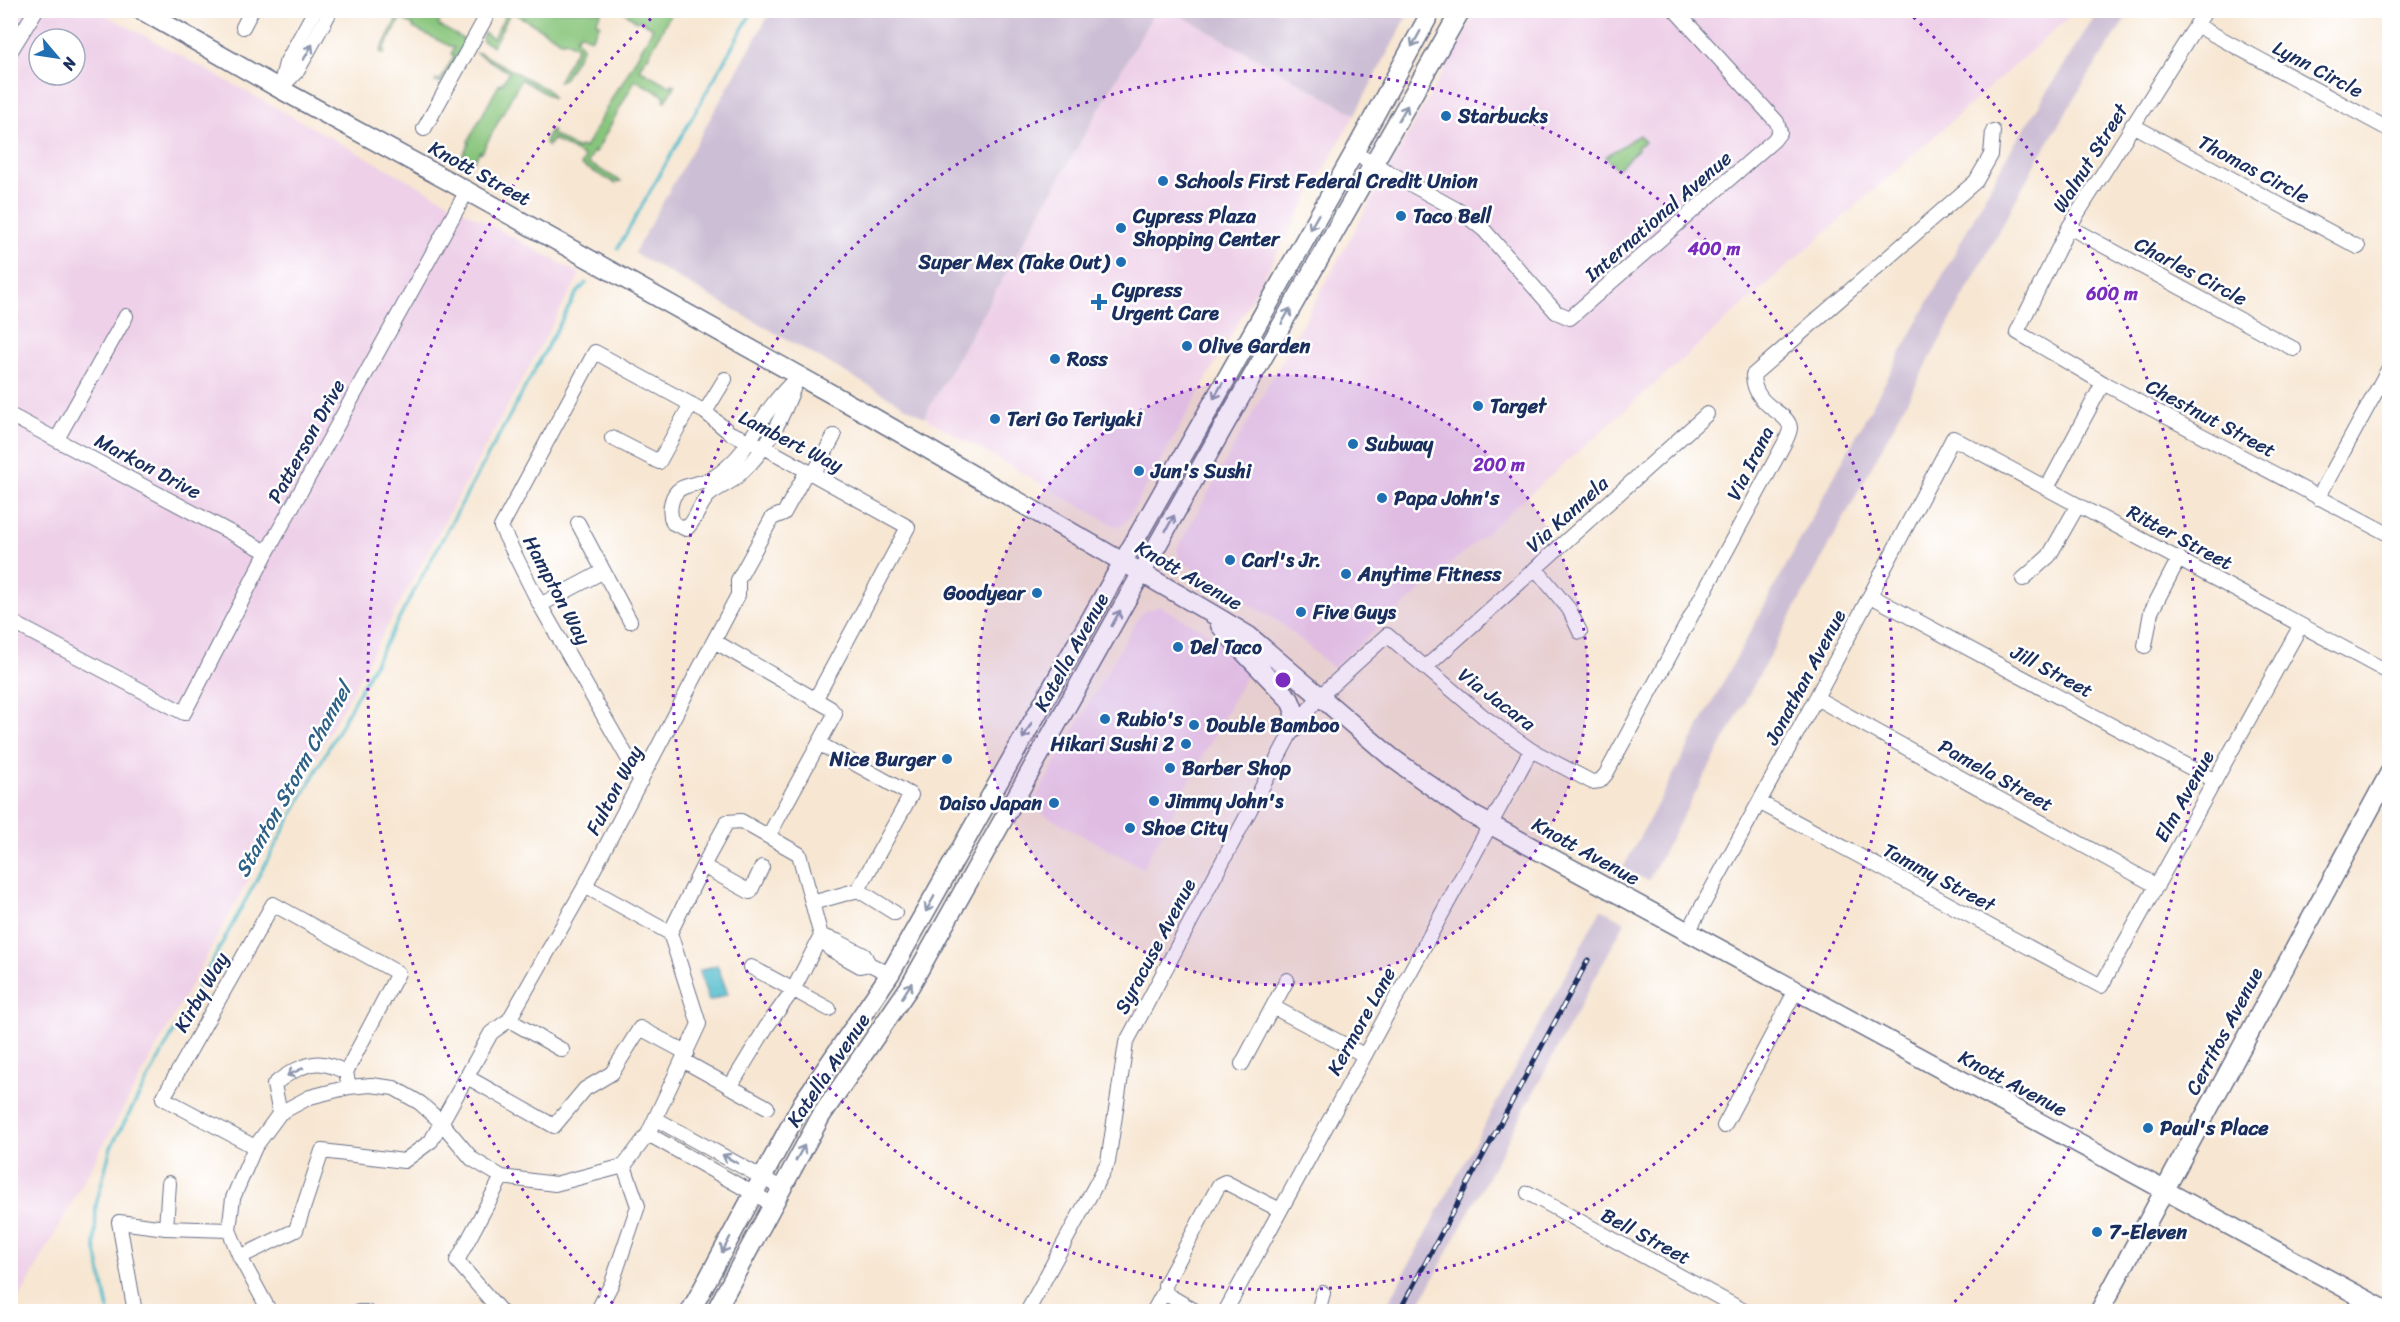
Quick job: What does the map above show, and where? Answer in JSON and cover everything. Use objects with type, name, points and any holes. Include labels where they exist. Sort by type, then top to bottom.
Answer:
[{"type":"main road","name":"Knott Street","points":[[141,10],[279,89],[798,375]]},
{"type":"main road","name":"Katella Avenue","points":[[690,1311],[822,1071],[867,1010],[890,974],[1354,153],[1431,10]]},
{"type":"main road","name":"Katella Avenue","points":[[715,1311],[772,1204],[841,1084],[910,986],[1461,10]]},
{"type":"main road","name":"Knott Avenue","points":[[798,375],[1249,636],[1391,757],[1467,812],[2389,1311]]},
{"type":"main road","points":[[1209,612],[1239,647],[1276,682],[1290,700],[1294,710],[1293,729]]},
{"type":"main road","name":"Cerritos Avenue","points":[[2099,1311],[2390,772]]},
{"type":"main road","points":[[977,867],[969,859],[997,805],[1001,777]]},
{"type":"street","points":[[10,52],[36,10]]},
{"type":"street","points":[[243,27],[252,10]]},
{"type":"street","points":[[279,89],[286,63],[315,10]]},
{"type":"street","points":[[279,89],[298,70],[331,10]]},
{"type":"street","points":[[424,129],[490,10]]},
{"type":"street","name":"International Avenue","points":[[1374,164],[1463,213],[1484,230],[1556,312],[1570,318],[1774,141],[1780,132],[1777,122],[1675,10]]},
{"type":"street","name":"Walnut Street","points":[[2017,332],[2069,227],[2206,10]]},
{"type":"street","name":"Lynn Circle","points":[[2196,25],[2390,130]]},
{"type":"street","name":"Thomas Circle","points":[[2132,125],[2358,247]]},
{"type":"street","name":"Via Irana","points":[[1592,782],[1600,781],[1606,774],[1785,442],[1790,428],[1787,420],[1762,401],[1753,388],[1753,375],[1976,181],[1991,155],[1993,131]]},
{"type":"street","points":[[1354,153],[1374,164]]},
{"type":"street","name":"Patterson Drive","points":[[10,621],[184,713],[267,552],[467,191]]},
{"type":"street","name":"Charles Circle","points":[[2069,227],[2294,349]]},
{"type":"street","points":[[57,439],[126,315]]},
{"type":"street","name":"Chestnut Street","points":[[2017,332],[2103,383],[2390,535]]},
{"type":"street","name":"Lambert Way","points":[[595,352],[705,412],[730,434],[764,447],[909,527],[815,700]]},
{"type":"street","name":"Hampton Way","points":[[595,352],[501,527],[540,605],[641,781]]},
{"type":"street","points":[[2318,498],[2390,366]]},
{"type":"street","points":[[798,375],[785,411],[764,447],[732,480],[706,489],[737,459],[773,404],[798,375]]},
{"type":"street","points":[[705,412],[725,379]]},
{"type":"street","points":[[2047,488],[2103,383]]},
{"type":"street","points":[[612,438],[659,462],[691,404]]},
{"type":"street","name":"Via Kannela","points":[[1426,667],[1707,414]]},
{"type":"street","name":"Markon Drive","points":[[10,415],[267,552]]},
{"type":"street","name":"Fulton Way","points":[[240,1257],[296,1230],[322,1151],[404,1161],[431,1141],[491,1033],[509,1020],[585,886],[738,595],[738,580],[772,518],[784,513],[834,436]]},
{"type":"street","name":"Ritter Street","points":[[1952,439],[1956,438],[2390,673]]},
{"type":"street","name":"Jonathan Avenue","points":[[1688,932],[1871,596],[1952,439]]},
{"type":"street","points":[[2023,579],[2049,556],[2078,505]]},
{"type":"street","points":[[578,523],[630,621]]},
{"type":"street","points":[[2145,646],[2151,612],[2179,558]]},
{"type":"street","points":[[1536,569],[1569,609],[1580,632]]},
{"type":"street","points":[[540,605],[602,572]]},
{"type":"street","name":"Jill Street","points":[[1871,596],[2214,782]]},
{"type":"street","name":"Elm Avenue","points":[[2101,986],[2301,625]]},
{"type":"street","name":"Via Jacara","points":[[1387,635],[1484,717],[1531,750],[1592,782]]},
{"type":"street","name":"Syracuse Avenue","points":[[1027,1311],[1108,1162],[1126,1043],[1293,729],[1319,697],[1387,635]]},
{"type":"street","points":[[714,642],[830,708],[835,714],[769,835]]},
{"type":"street","name":"Pamela Street","points":[[1816,698],[2157,886]]},
{"type":"street","points":[[812,903],[858,890],[911,795],[820,744]]},
{"type":"street","name":"Kermore Lane","points":[[1225,1311],[1531,750]]},
{"type":"street","name":"Tammy Street","points":[[1759,802],[2101,986]]},
{"type":"street","points":[[670,933],[727,822],[741,822],[769,835],[799,854],[821,936],[830,949],[860,966],[869,964],[890,974]]},
{"type":"street","points":[[703,866],[750,892],[762,867]]},
{"type":"street","points":[[280,1113],[274,1085],[290,1074],[310,1065],[322,1064],[347,1080],[394,1088],[420,1103],[441,1122],[472,1159],[502,1177],[555,1184],[624,1166],[648,1134],[656,1119],[699,1024],[670,933],[585,886]]},
{"type":"street","points":[[858,890],[895,913]]},
{"type":"street","name":"Kirby Way","points":[[255,1147],[163,1098],[273,904],[398,972],[347,1080]]},
{"type":"street","points":[[730,1087],[767,1026],[793,990],[821,936]]},
{"type":"street","points":[[751,967],[829,1009]]},
{"type":"street","points":[[1242,1064],[1287,980]]},
{"type":"street","points":[[1724,1126],[1796,990]]},
{"type":"street","points":[[1273,1007],[1364,1055]]},
{"type":"street","points":[[509,1020],[562,1050]]},
{"type":"street","points":[[467,1077],[554,1126],[585,1089],[612,1073],[640,1028],[730,1087],[767,1107]]},
{"type":"street","points":[[270,1311],[240,1257],[230,1230],[233,1198],[255,1147],[280,1113],[347,1080]]},
{"type":"street","points":[[656,1119],[781,1188]]},
{"type":"street","points":[[648,1134],[772,1204]]},
{"type":"street","points":[[597,1311],[612,1284],[638,1206],[624,1166]]},
{"type":"street","points":[[501,1311],[457,1261],[502,1177]]},
{"type":"street","points":[[166,1228],[169,1182]]},
{"type":"street","points":[[1153,1311],[1222,1182],[1280,1210]]},
{"type":"street","name":"Bell Street","points":[[1528,1193],[1746,1311]]},
{"type":"street","points":[[135,1311],[119,1222],[166,1228],[230,1230]]},
{"type":"street","points":[[1165,1290],[1166,1294],[1197,1311]]},
{"type":"street","points":[[1318,1311],[1323,1293]]},
{"type":"street","points":[[359,1311],[367,1311]]},
{"type":"shaded area","points":[[10,11],[99,11],[580,274],[12,1312]]},
{"type":"shaded area","points":[[771,11],[1155,11],[924,417],[634,253]]},
{"type":"shaded area","points":[[1155,11],[1173,11],[1355,114],[1128,519],[1122,525],[1115,526],[924,417]]},
{"type":"shaded area","points":[[1173,11],[1410,11],[1355,114]]},
{"type":"shaded area","points":[[1477,11],[2076,11],[1333,668],[1281,623],[1180,561],[1177,549]]},
{"type":"shaded area","points":[[2098,11],[2131,11],[2085,81],[2034,166],[1648,881],[1623,868],[2007,156]]},
{"type":"shaded area","points":[[1160,606],[1220,640],[1251,666],[1143,868],[1030,807],[1140,615]]},
{"type":"shaded area","points":[[1601,909],[1625,922],[1416,1311],[1384,1311]]},
{"type":"green space","points":[[622,10],[672,11],[648,57],[639,69],[671,87],[672,84],[675,86],[666,101],[665,96],[635,80],[588,163],[621,181],[615,183],[581,165],[585,157],[553,139],[548,147],[545,142],[550,130],[553,131],[552,134],[578,149],[580,146],[585,148],[653,28],[640,20],[638,22]]},
{"type":"green space","points":[[401,11],[409,16],[412,11],[439,11],[435,18],[440,21],[438,25],[467,39],[441,83],[435,82],[440,81],[454,56],[451,54],[454,48],[413,28],[414,26],[401,18],[383,50],[384,54],[380,52]]},
{"type":"green space","points":[[508,11],[511,11],[493,46],[483,41],[484,33],[493,38]]},
{"type":"green space","points":[[511,11],[602,11],[596,22],[600,24],[591,39],[580,33],[576,39],[583,47],[565,78],[558,82],[577,47],[565,40],[563,42]]},
{"type":"green space","points":[[476,53],[480,53],[548,90],[553,98],[521,79],[482,152],[480,151],[473,162],[462,156],[468,141],[500,83],[502,84],[509,72]]},
{"type":"green space","points":[[1639,135],[1645,142],[1637,147],[1638,149],[1617,169],[1605,157]]},
{"type":"water","points":[[717,965],[728,994],[709,1001],[699,971]]},
{"type":"waterway","name":"Stanton Storm Channel","points":[[618,248],[753,10]]},
{"type":"waterway","name":"Stanton Storm Channel","points":[[109,1312],[95,1245],[96,1205],[111,1147],[576,294],[586,283]]},
{"type":"railway","points":[[1399,1312],[1588,960]]},
{"type":"place","name":"Starbucks","points":[[1446,116]]},
{"type":"place","name":"Schools First Federal Credit Union","points":[[1163,181]]},
{"type":"place","name":"Taco Bell","points":[[1401,216]]},
{"type":"place","name":"Cypress Plaza Shopping Center","points":[[1121,228]]},
{"type":"place","name":"Super Mex (Take Out)","points":[[1121,262]]},
{"type":"place","name":"Cypress Urgent Care","points":[[1099,302]]},
{"type":"place","name":"Olive Garden","points":[[1187,346]]},
{"type":"place","name":"Ross","points":[[1055,359]]},
{"type":"place","name":"Target","points":[[1478,406]]},
{"type":"place","name":"Teri Go Teriyaki","points":[[995,419]]},
{"type":"place","name":"Subway","points":[[1353,444]]},
{"type":"place","name":"Jun's Sushi","points":[[1139,471]]},
{"type":"place","name":"Papa John's","points":[[1382,498]]},
{"type":"place","name":"Carl's Jr.","points":[[1230,560]]},
{"type":"place","name":"Anytime Fitness","points":[[1346,574]]},
{"type":"place","name":"Goodyear","points":[[1037,593]]},
{"type":"place","name":"Five Guys","points":[[1301,612]]},
{"type":"place","name":"Del Taco","points":[[1178,647]]},
{"type":"place","name":"Rubio's","points":[[1105,719]]},
{"type":"place","name":"Double Bamboo","points":[[1194,725]]},
{"type":"place","name":"Hikari Sushi 2","points":[[1186,744]]},
{"type":"place","name":"Nice Burger","points":[[947,759]]},
{"type":"place","name":"Barber Shop","points":[[1170,768]]},
{"type":"place","name":"Jimmy John's","points":[[1154,801]]},
{"type":"place","name":"Daiso Japan","points":[[1054,803]]},
{"type":"place","name":"Shoe City","points":[[1130,828]]},
{"type":"place","name":"Paul's Place","points":[[2148,1128]]},
{"type":"place","name":"7-Eleven","points":[[2097,1232]]}]
